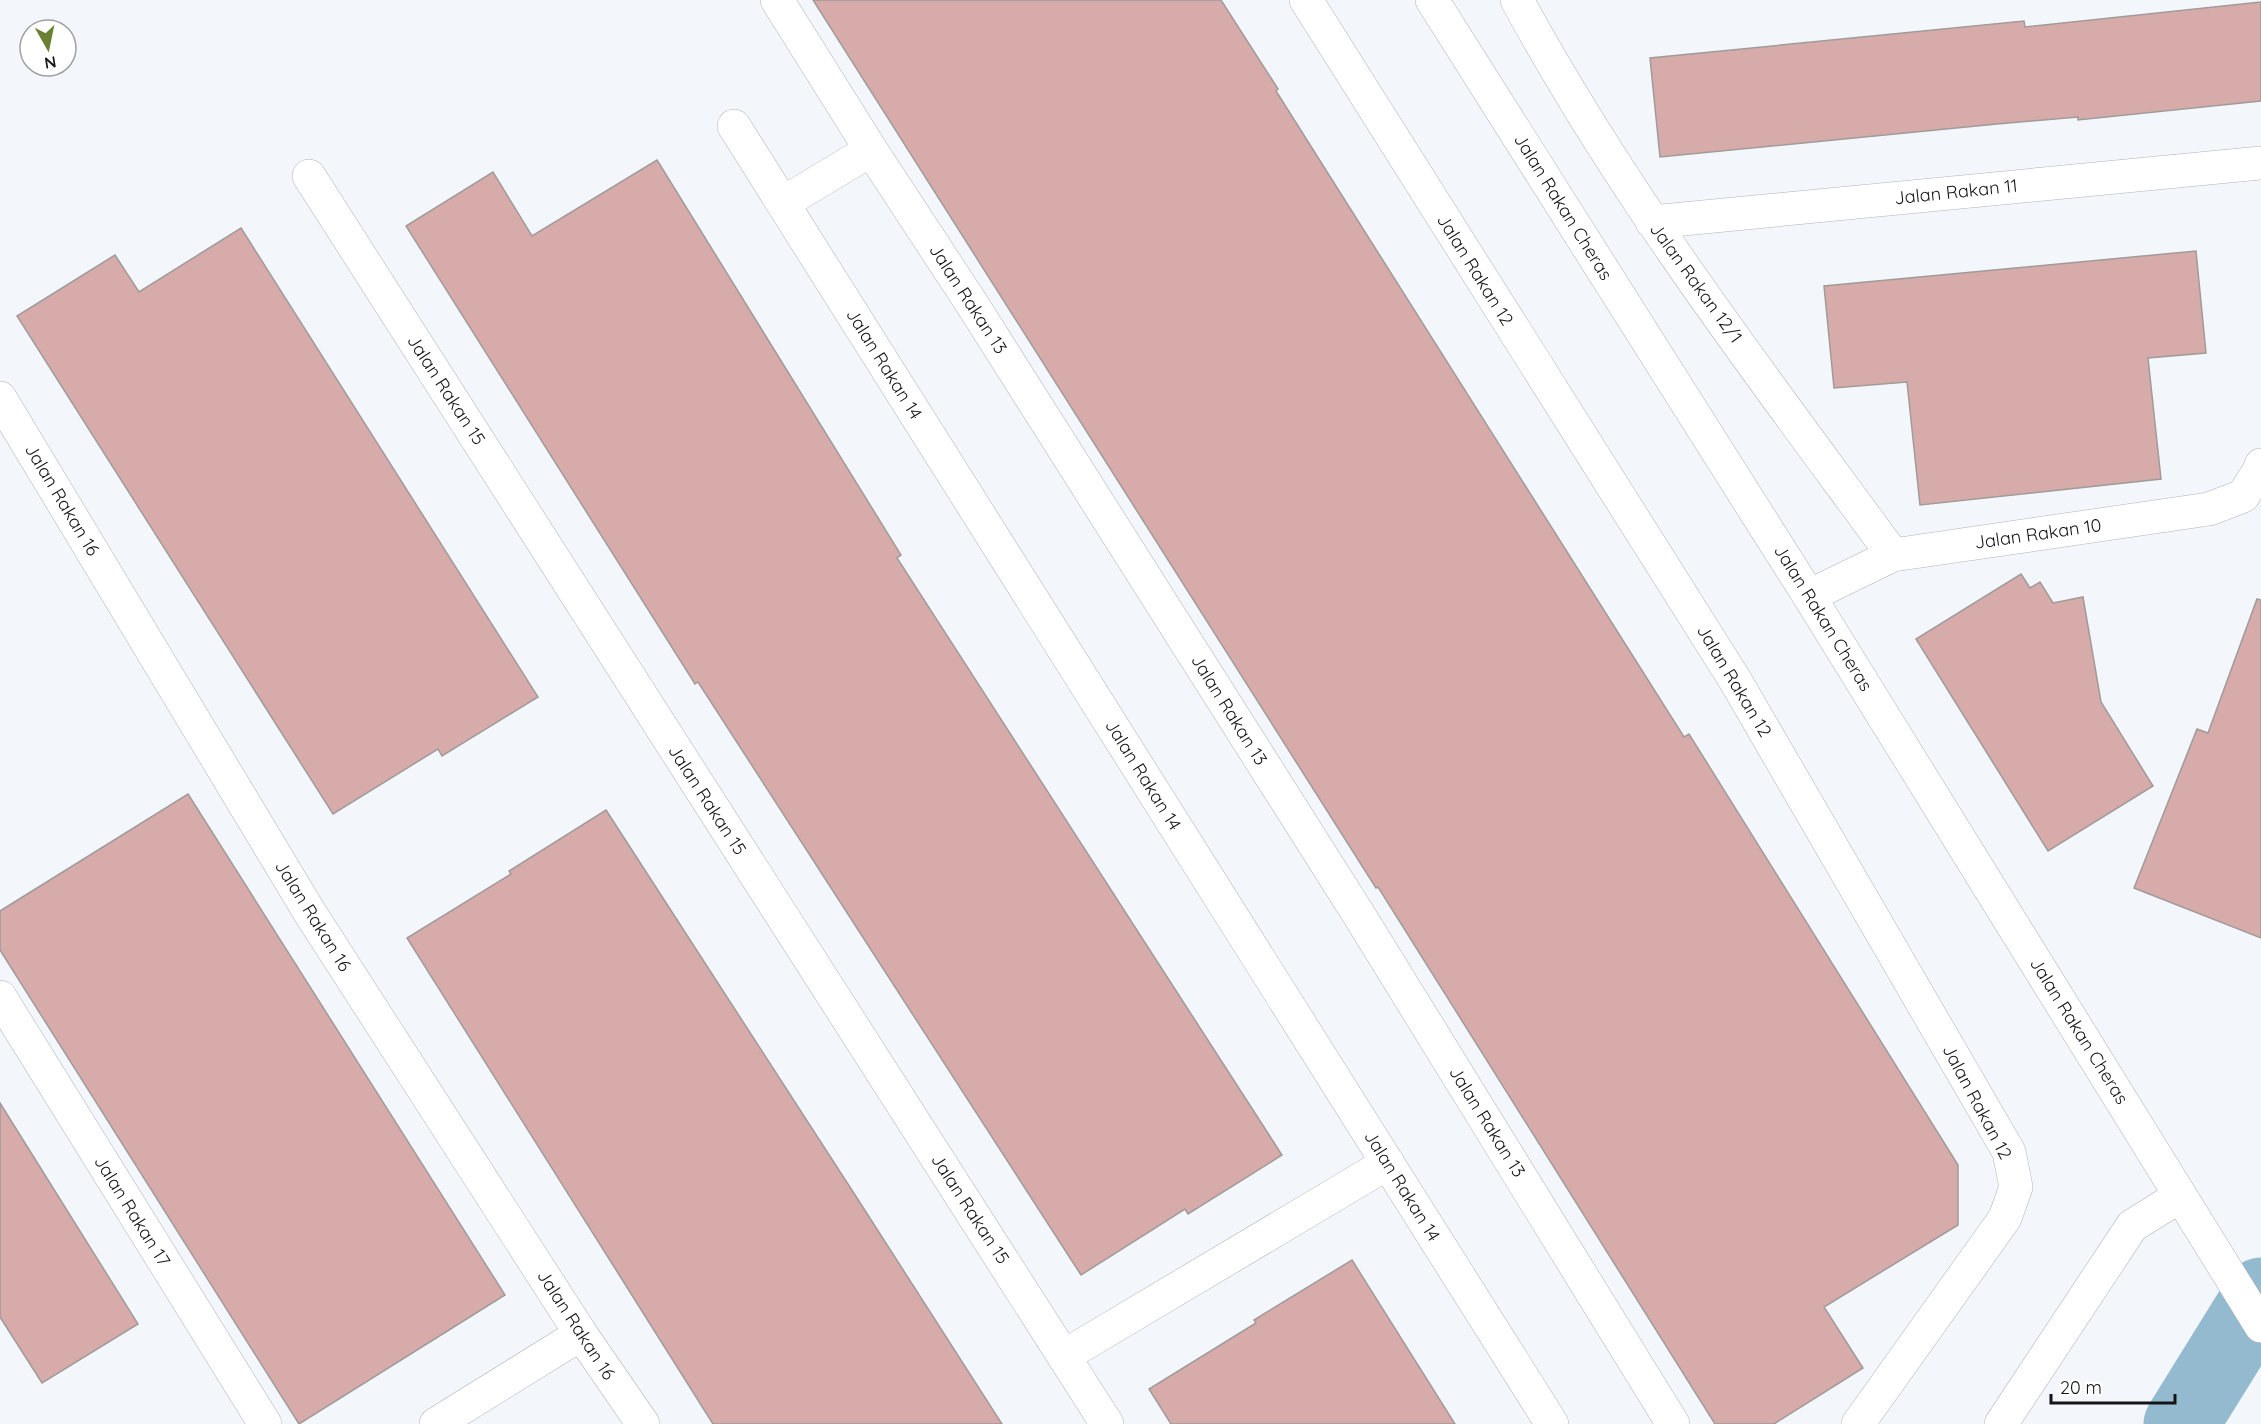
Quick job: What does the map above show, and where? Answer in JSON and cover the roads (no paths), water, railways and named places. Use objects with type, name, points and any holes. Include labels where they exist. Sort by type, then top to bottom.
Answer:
[{"type":"street","name":"Jalan Rakan 13","points":[[777,0],[1346,895],[1673,1424]]},
{"type":"street","name":"Jalan Rakan 12","points":[[1306,0],[1735,680],[2009,1152],[2016,1187],[2005,1218],[1858,1424]]},
{"type":"street","name":"Jalan Rakan Cheras","points":[[1432,0],[1809,596],[2261,1326]]},
{"type":"street","name":"Jalan Rakan 12/1","points":[[1517,0],[1547,56],[1652,222],[1893,555]]},
{"type":"street","name":"Jalan Rakan 14","points":[[735,126],[1552,1424]]},
{"type":"street","points":[[783,203],[871,150]]},
{"type":"street","name":"Jalan Rakan 11","points":[[1652,222],[2261,163]]},
{"type":"street","name":"Jalan Rakan 15","points":[[309,176],[1107,1424]]},
{"type":"street","name":"Jalan Rakan 16","points":[[0,398],[310,913],[581,1334],[643,1424]]},
{"type":"street","name":"Jalan Rakan 10","points":[[1809,596],[1893,555],[2209,509],[2243,496],[2260,468]]},
{"type":"street","name":"Jalan Rakan 17","points":[[0,998],[265,1424]]},
{"type":"street","points":[[1064,1356],[1388,1163]]},
{"type":"street","points":[[2001,1424],[2132,1226],[2180,1196]]},
{"type":"street","points":[[436,1424],[581,1334]]},
{"type":"waterway","points":[[2181,1424],[2261,1295]]}]
